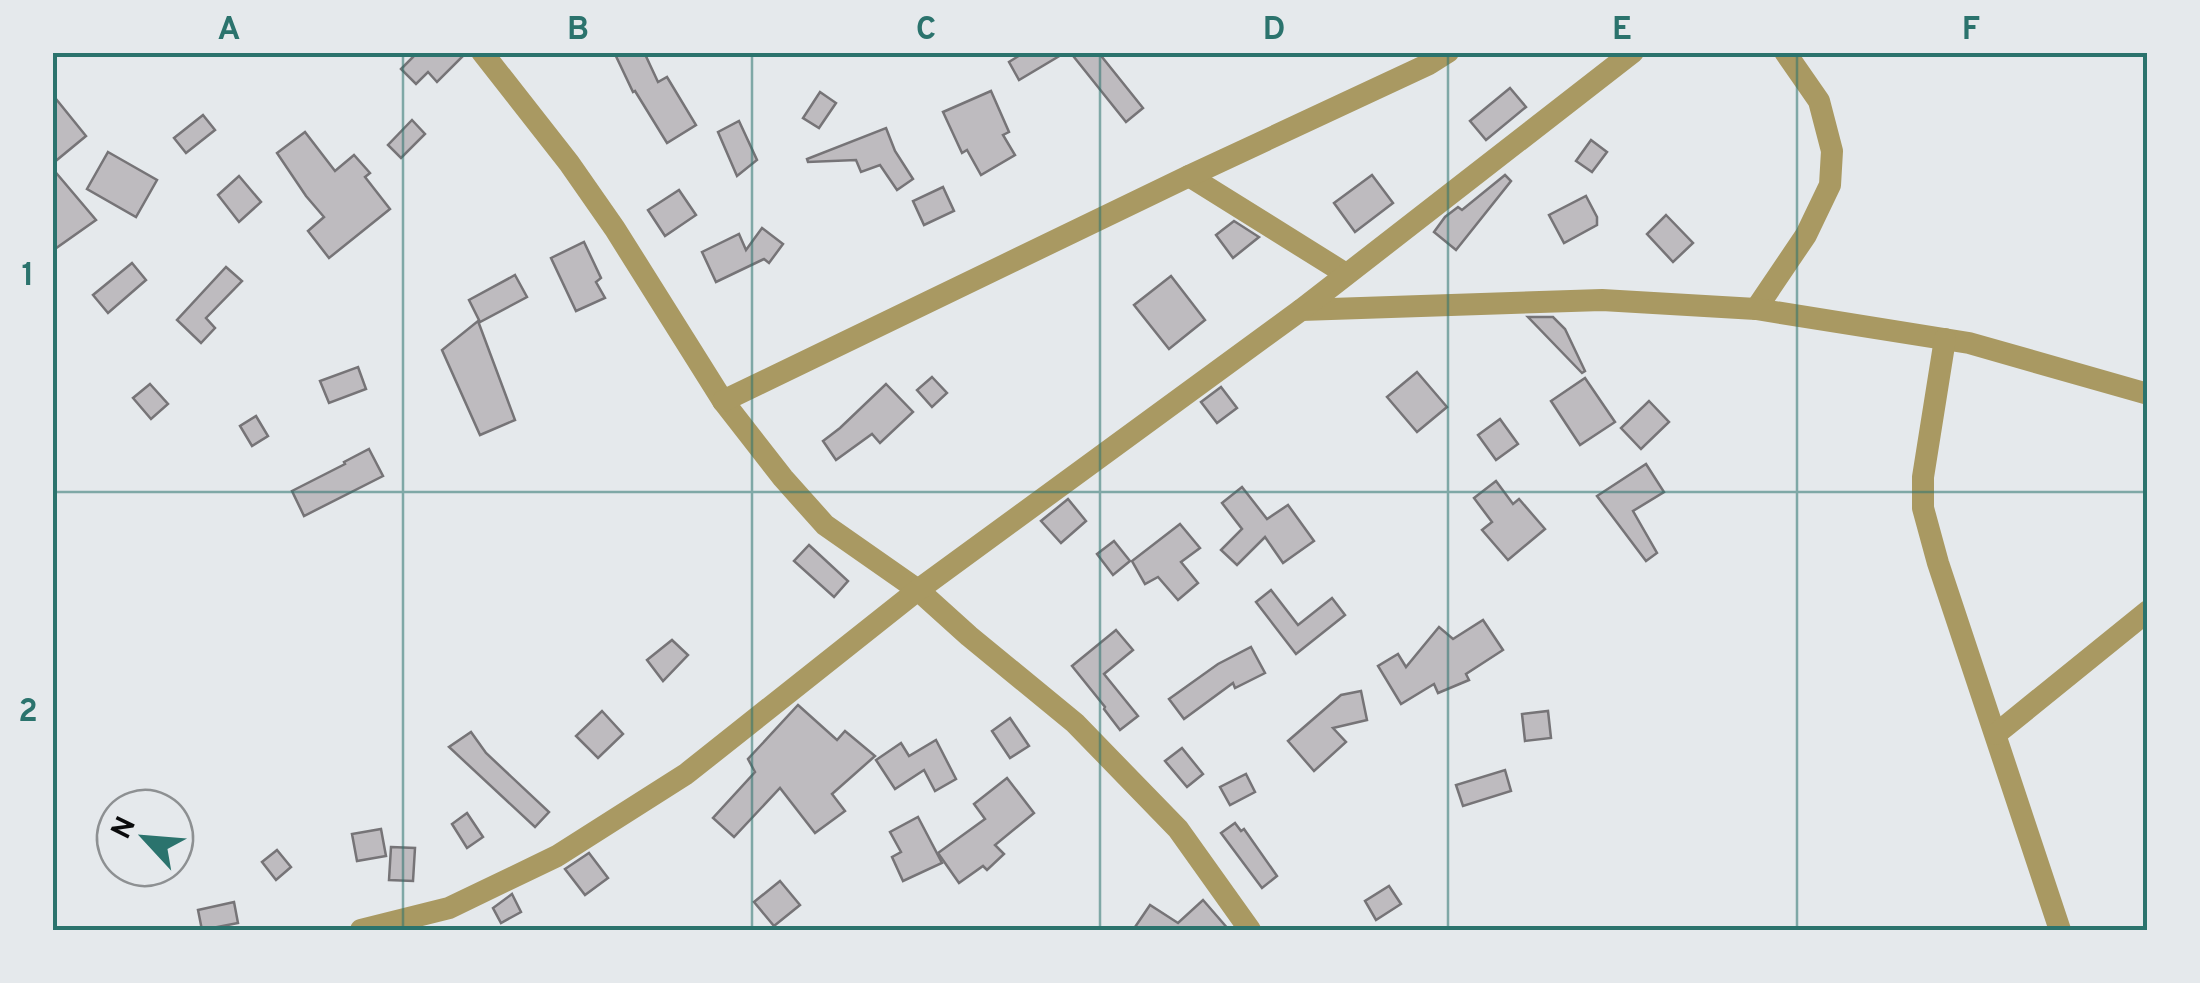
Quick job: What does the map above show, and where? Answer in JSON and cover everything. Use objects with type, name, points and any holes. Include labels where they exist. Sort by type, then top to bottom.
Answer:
[{"type":"street","points":[[482,52],[616,228],[723,401],[783,478],[825,525],[918,590],[1088,736],[1178,829],[1250,930]]},
{"type":"street","points":[[723,401],[1448,52]]},
{"type":"street","points":[[361,930],[449,908],[558,856],[686,774],[918,590],[1301,310],[1632,52]]},
{"type":"street","points":[[1756,308],[1806,235],[1830,185],[1832,151],[1819,101],[1785,52]]},
{"type":"street","points":[[1190,176],[1346,274]]},
{"type":"street","points":[[1301,310],[1602,300],[1756,308],[1969,343],[2147,392]]},
{"type":"street","points":[[1945,338],[1923,508],[2060,930]]},
{"type":"street","points":[[1996,734],[2148,612]]},
{"type":"building","points":[[410,52],[467,52],[437,82],[428,72],[416,84],[401,69],[413,57]]},
{"type":"building","points":[[614,52],[644,52],[658,82],[667,77],[696,125],[667,143],[633,92]]},
{"type":"building","points":[[1025,52],[1066,52],[1019,80],[1009,62]]},
{"type":"building","points":[[1070,52],[1098,52],[1143,108],[1126,122]]},
{"type":"building","points":[[1510,88],[1526,107],[1486,140],[1470,121]]},
{"type":"building","points":[[991,91],[1009,132],[1003,135],[1015,155],[981,175],[967,150],[962,153],[943,112]]},
{"type":"building","points":[[820,92],[836,103],[819,128],[803,118]]},
{"type":"building","points":[[52,94],[86,136],[52,164]]},
{"type":"building","points":[[203,115],[215,130],[186,153],[174,138]]},
{"type":"building","points":[[412,120],[425,134],[401,158],[388,145]]},
{"type":"building","points":[[739,121],[757,160],[737,176],[718,132]]},
{"type":"building","points":[[886,128],[913,179],[897,190],[880,165],[861,172],[856,160],[808,162],[807,159]]},
{"type":"building","points":[[305,132],[335,171],[354,155],[370,173],[365,177],[390,209],[329,258],[308,231],[324,217],[277,153]]},
{"type":"building","points":[[1591,140],[1607,152],[1592,172],[1576,161]]},
{"type":"building","points":[[108,152],[157,180],[136,217],[87,189]]},
{"type":"building","points":[[52,168],[96,220],[52,251]]},
{"type":"building","points":[[1372,175],[1393,203],[1355,232],[1334,203]]},
{"type":"building","points":[[1505,175],[1511,181],[1456,250],[1434,232],[1445,217],[1458,207],[1462,210]]},
{"type":"building","points":[[239,176],[261,202],[239,222],[218,195]]},
{"type":"building","points":[[943,187],[954,211],[924,225],[913,201]]},
{"type":"building","points":[[679,190],[696,215],[665,236],[648,210]]},
{"type":"building","points":[[1586,196],[1597,225],[1564,243],[1549,215]]},
{"type":"building","points":[[1666,215],[1693,243],[1673,262],[1647,234]]},
{"type":"building","points":[[1234,221],[1259,237],[1233,258],[1216,235]]},
{"type":"building","points":[[762,228],[783,244],[769,263],[764,259],[716,282],[702,252],[739,234],[746,250]]},
{"type":"building","points":[[584,242],[601,278],[596,282],[605,298],[576,311],[551,258]]},
{"type":"building","points":[[132,263],[146,280],[108,313],[93,295]]},
{"type":"building","points":[[226,267],[242,281],[206,318],[215,328],[201,343],[177,320]]},
{"type":"building","points":[[515,275],[527,297],[480,322],[469,300]]},
{"type":"building","points":[[1171,276],[1205,320],[1169,349],[1134,305]]},
{"type":"building","points":[[1528,317],[1553,317],[1565,329],[1585,371],[1582,373]]},
{"type":"building","points":[[478,321],[515,420],[480,435],[442,350]]},
{"type":"building","points":[[358,367],[366,389],[329,403],[320,381]]},
{"type":"building","points":[[1417,372],[1447,407],[1417,432],[1387,397]]},
{"type":"building","points":[[932,377],[947,393],[932,407],[917,390]]},
{"type":"building","points":[[1585,378],[1615,422],[1580,445],[1551,401]]},
{"type":"building","points":[[150,384],[168,404],[151,419],[133,398]]},
{"type":"building","points":[[886,384],[913,412],[880,443],[872,434],[836,460],[823,441]]},
{"type":"building","points":[[1221,387],[1237,408],[1217,423],[1201,402]]},
{"type":"building","points":[[1649,401],[1669,422],[1641,449],[1621,428]]},
{"type":"building","points":[[256,416],[268,436],[252,446],[240,426]]},
{"type":"building","points":[[1500,419],[1518,444],[1496,460],[1478,435]]},
{"type":"building","points":[[369,449],[383,476],[304,516],[292,491]]},
{"type":"building","points":[[1646,464],[1664,492],[1633,511],[1657,553],[1646,561],[1597,496]]},
{"type":"building","points":[[1496,481],[1513,504],[1519,499],[1545,529],[1508,560],[1482,530],[1492,522],[1474,498]]},
{"type":"building","points":[[1242,487],[1267,519],[1288,505],[1314,541],[1283,563],[1265,537],[1237,565],[1221,550],[1242,529],[1222,503]]},
{"type":"building","points":[[1068,499],[1086,521],[1061,543],[1041,521]]},
{"type":"building","points":[[1180,524],[1200,548],[1181,562],[1198,583],[1178,600],[1158,577],[1145,584],[1132,561]]},
{"type":"building","points":[[1114,541],[1130,561],[1113,575],[1097,554]]},
{"type":"building","points":[[809,545],[848,581],[834,597],[794,561]]},
{"type":"building","points":[[1271,590],[1298,625],[1332,598],[1345,615],[1296,654],[1256,602]]},
{"type":"building","points":[[1483,620],[1503,650],[1466,674],[1469,680],[1438,693],[1434,684],[1401,704],[1378,666],[1398,654],[1406,667],[1439,627],[1453,639]]},
{"type":"building","points":[[1116,630],[1133,650],[1104,674],[1138,716],[1120,730],[1072,666]]},
{"type":"building","points":[[672,640],[688,655],[663,681],[647,660]]},
{"type":"building","points":[[1251,647],[1265,673],[1235,688],[1233,683],[1184,719],[1169,699],[1218,664]]},
{"type":"building","points":[[1361,691],[1367,720],[1333,728],[1346,742],[1314,771],[1288,741],[1341,695]]},
{"type":"building","points":[[798,705],[837,740],[845,731],[875,756],[832,794],[845,811],[815,833],[780,788],[734,837],[713,818],[755,772],[748,759]]},
{"type":"building","points":[[602,711],[623,734],[598,758],[576,736]]},
{"type":"building","points":[[1548,711],[1551,738],[1525,741],[1522,714]]},
{"type":"building","points":[[1010,718],[1029,746],[1010,758],[992,731]]},
{"type":"building","points":[[471,732],[486,753],[549,812],[535,827],[449,747]]},
{"type":"building","points":[[936,740],[956,779],[935,791],[924,770],[895,789],[876,760],[901,743],[909,756]]},
{"type":"building","points":[[1182,748],[1203,774],[1187,787],[1165,761]]},
{"type":"building","points":[[1505,770],[1511,791],[1463,806],[1456,785]]},
{"type":"building","points":[[1246,774],[1255,792],[1230,805],[1220,787]]},
{"type":"building","points":[[1007,778],[1034,813],[995,845],[1004,854],[987,870],[983,866],[959,883],[938,853],[985,819],[974,804]]},
{"type":"building","points":[[467,813],[483,837],[467,848],[452,824]]},
{"type":"building","points":[[918,817],[942,863],[903,881],[892,857],[901,852],[890,832]]},
{"type":"building","points":[[1235,823],[1241,831],[1244,829],[1277,876],[1262,888],[1221,833]]},
{"type":"building","points":[[381,829],[386,856],[357,861],[352,834]]},
{"type":"building","points":[[391,847],[415,848],[413,881],[389,880]]},
{"type":"building","points":[[277,850],[291,867],[276,880],[262,862]]},
{"type":"building","points":[[589,853],[608,878],[585,895],[565,869]]},
{"type":"building","points":[[780,881],[800,905],[774,926],[754,902]]},
{"type":"building","points":[[1389,886],[1401,904],[1376,920],[1365,901]]},
{"type":"building","points":[[512,894],[521,912],[501,923],[493,908]]},
{"type":"building","points":[[1203,900],[1229,930],[1133,930],[1150,905],[1178,923]]},
{"type":"building","points":[[234,902],[238,923],[202,930],[198,910]]}]
